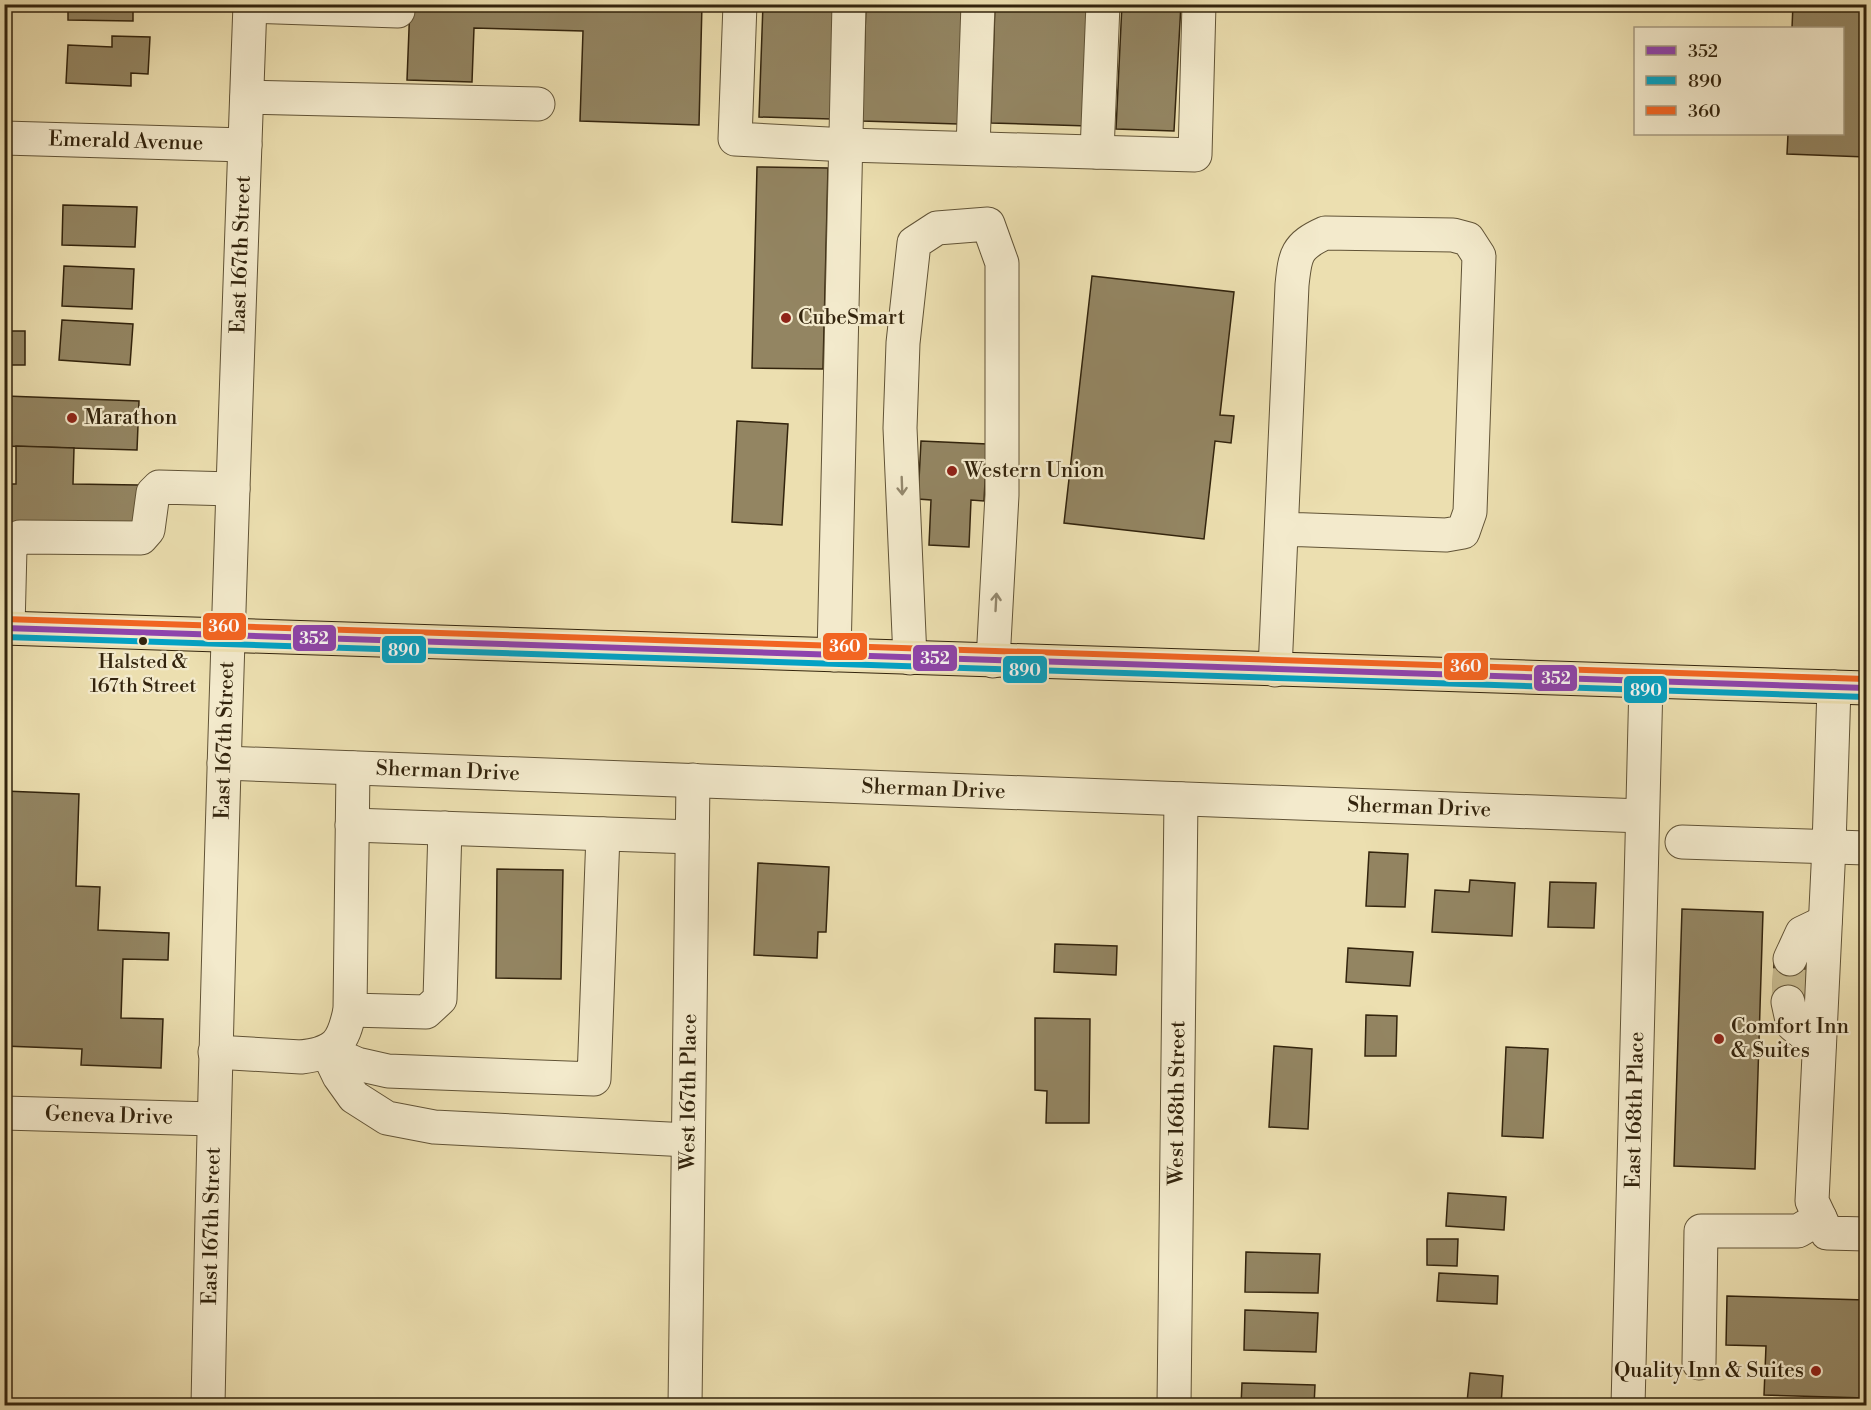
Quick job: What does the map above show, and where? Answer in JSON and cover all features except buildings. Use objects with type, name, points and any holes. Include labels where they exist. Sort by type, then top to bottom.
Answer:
[{"type":"main road","points":[[6,628],[1866,688]]},
{"type":"street","points":[[740,4],[735,139],[847,145],[1195,154],[1198,4]]},
{"type":"street","points":[[834,655],[849,4]]},
{"type":"street","points":[[972,148],[978,4]]},
{"type":"street","points":[[1097,152],[1103,4]]},
{"type":"street","points":[[250,5],[398,11]]},
{"type":"street","name":"East 167th Street","points":[[208,1406],[213,1119],[227,636],[250,5]]},
{"type":"street","points":[[247,98],[538,104]]},
{"type":"street","name":"Emerald Avenue","points":[[4,138],[245,145]]},
{"type":"street","points":[[910,658],[900,428],[903,343],[915,243],[937,228],[988,224],[1002,263],[1002,495],[993,661]]},
{"type":"street","points":[[1275,670],[1290,316],[1295,258],[1309,240],[1325,233],[1453,235],[1468,239],[1479,256],[1470,512],[1463,532],[1446,536],[1282,529]]},
{"type":"street","points":[[6,628],[10,548],[20,537],[141,538],[148,530],[153,493],[159,487],[233,489]]},
{"type":"street","name":"East 168th Place","points":[[1628,1406],[1646,682]]},
{"type":"street","points":[[1834,687],[1829,846],[1812,1201],[1827,1233],[1862,1242]]},
{"type":"street","name":"Sherman Drive","points":[[224,763],[1642,816]]},
{"type":"street","points":[[215,1052],[301,1057],[327,1050],[341,1041],[350,1010],[353,768]]},
{"type":"street","name":"West 167th Place","points":[[685,1406],[693,780]]},
{"type":"street","name":"West 168th Street","points":[[1174,1406],[1181,799]]},
{"type":"street","points":[[352,825],[692,837]]},
{"type":"street","points":[[350,1010],[426,1012],[440,999],[444,828]]},
{"type":"street","points":[[327,1050],[357,1064],[388,1071],[594,1079],[603,834]]},
{"type":"street","points":[[1682,842],[1866,848]]},
{"type":"street","points":[[1790,959],[1802,933],[1825,922]]},
{"type":"street","points":[[1788,1002],[1793,1025],[1819,1046]]},
{"type":"street","points":[[327,1050],[339,1076],[354,1097],[387,1118],[434,1127],[688,1140]]},
{"type":"street","name":"Geneva Drive","points":[[4,1113],[213,1119]]},
{"type":"street","points":[[1699,1363],[1701,1231],[1798,1231],[1820,1218]]},
{"type":"tunnel","points":[[1788,1002],[1790,959]]},
{"type":"transit line","name":"360","points":[[4,619],[1866,679]]},
{"type":"transit line","name":"352","points":[[4,628],[1866,688]]},
{"type":"transit line","name":"890","points":[[4,637],[1866,697]]},
{"type":"place","name":"CubeSmart","points":[[786,318]]},
{"type":"place","name":"Marathon","points":[[72,418]]},
{"type":"place","name":"Western Union","points":[[952,471]]},
{"type":"place","name":"Halsted & 167th Street","points":[[143,641]]},
{"type":"place","name":"Comfort Inn & Suites","points":[[1719,1039]]},
{"type":"place","name":"Quality Inn & Suites","points":[[1816,1371]]}]
